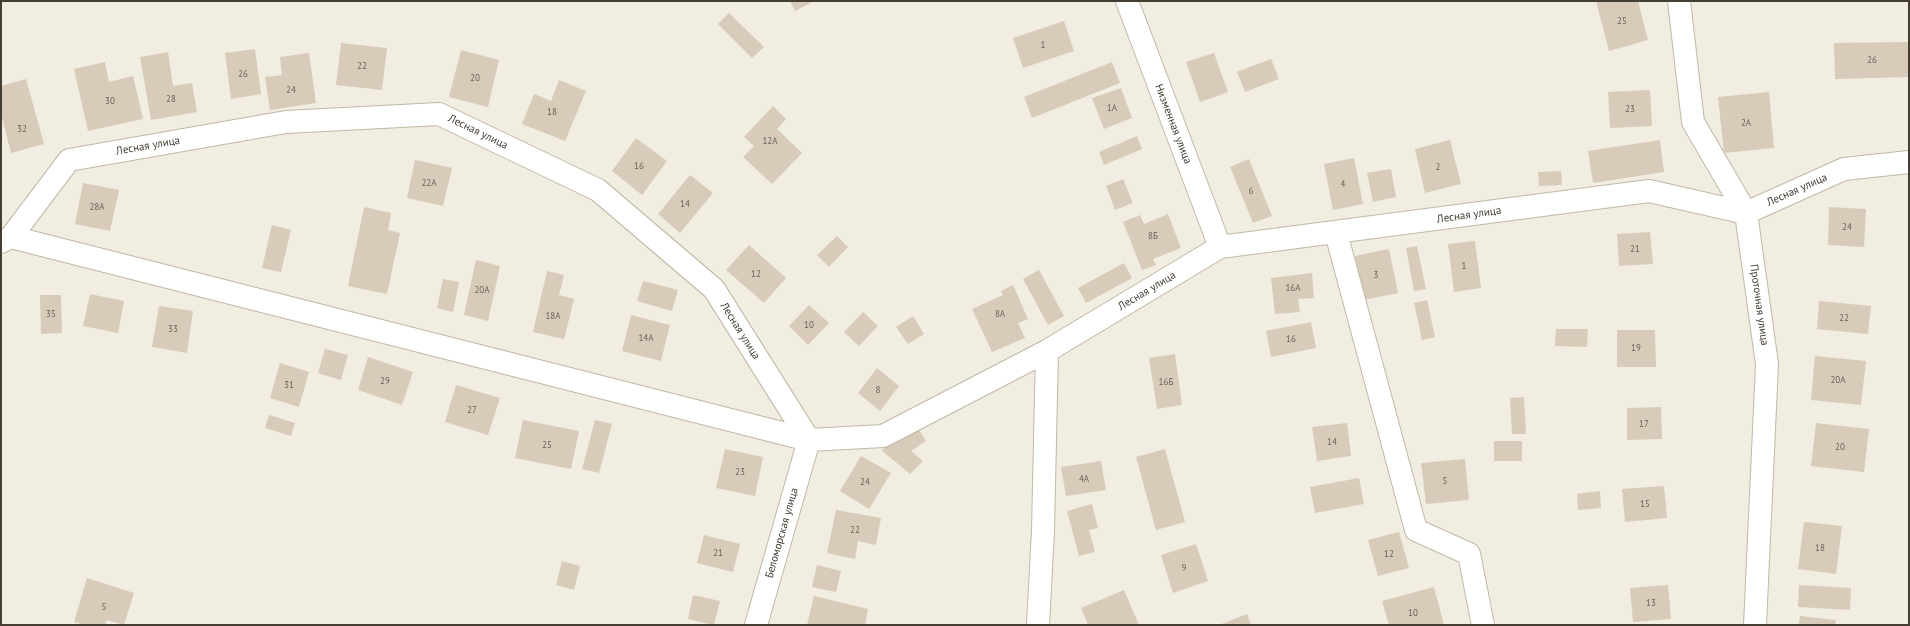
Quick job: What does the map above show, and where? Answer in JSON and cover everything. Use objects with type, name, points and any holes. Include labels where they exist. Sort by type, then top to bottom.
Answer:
[{"type":"street","name":"Низменная улица","points":[[1126,1],[1220,247]]},
{"type":"street","name":"Проточная улица","points":[[1679,1],[1693,122],[1746,213],[1767,364],[1755,625]]},
{"type":"street","name":"Лесная улица","points":[[809,440],[714,289],[598,190],[439,114],[286,122],[69,160],[6,239],[809,440],[883,436],[1047,351],[1220,247],[1649,191],[1746,213],[1844,169],[1909,162]]},
{"type":"street","points":[[1336,233],[1416,530],[1469,554],[1483,625]]},
{"type":"street","points":[[1038,625],[1044,530],[1047,351]]},
{"type":"street","name":"Беломорская улица","points":[[756,625],[809,440]]},
{"type":"building","points":[[790,1],[814,1],[795,11]]},
{"type":"building","points":[[1596,1],[1638,1],[1648,40],[1609,51]]},
{"type":"building","points":[[729,13],[764,47],[752,58],[718,24]]},
{"type":"building","points":[[1064,21],[1074,51],[1023,68],[1013,38]]},
{"type":"building","points":[[1909,42],[1909,77],[1835,79],[1834,43]]},
{"type":"building","points":[[341,43],[387,48],[382,90],[336,85]]},
{"type":"building","points":[[255,49],[261,94],[231,99],[225,53]]},
{"type":"building","points":[[461,50],[499,60],[488,107],[449,97]]},
{"type":"building","points":[[168,52],[173,86],[192,83],[197,112],[151,120],[140,57]]},
{"type":"building","points":[[309,53],[316,103],[270,110],[265,77],[282,75],[280,57]]},
{"type":"building","points":[[1214,53],[1228,92],[1200,102],[1186,62]]},
{"type":"building","points":[[1271,59],[1279,79],[1245,92],[1237,72]]},
{"type":"building","points":[[105,62],[109,82],[133,76],[143,119],[88,131],[74,69]]},
{"type":"building","points":[[1112,62],[1120,83],[1032,118],[1024,97]]},
{"type":"building","points":[[26,79],[44,144],[11,153],[1,114],[1,86]]},
{"type":"building","points":[[559,80],[586,91],[565,141],[522,124],[534,94],[551,101]]},
{"type":"building","points":[[1121,88],[1132,118],[1104,129],[1092,98]]},
{"type":"building","points":[[1650,90],[1652,126],[1610,128],[1608,92]]},
{"type":"building","points":[[1769,92],[1774,148],[1724,153],[1718,97]]},
{"type":"building","points":[[773,106],[786,119],[777,129],[802,153],[772,184],[743,157],[754,146],[744,137]]},
{"type":"building","points":[[1137,136],[1142,149],[1104,165],[1099,152]]},
{"type":"building","points":[[636,138],[667,161],[642,195],[612,171]]},
{"type":"building","points":[[1450,140],[1461,184],[1425,193],[1415,149]]},
{"type":"building","points":[[1660,140],[1664,172],[1593,183],[1588,151]]},
{"type":"building","points":[[1354,158],[1363,204],[1333,210],[1324,164]]},
{"type":"building","points":[[1249,159],[1272,216],[1253,223],[1230,167]]},
{"type":"building","points":[[415,160],[452,168],[443,206],[407,198]]},
{"type":"building","points":[[1391,169],[1396,197],[1373,202],[1367,173]]},
{"type":"building","points":[[1561,171],[1562,185],[1539,186],[1538,172]]},
{"type":"building","points":[[690,175],[713,193],[680,233],[658,214]]},
{"type":"building","points":[[1123,179],[1133,203],[1115,210],[1106,186]]},
{"type":"building","points":[[83,183],[119,190],[110,231],[75,224]]},
{"type":"building","points":[[364,207],[391,213],[388,230],[400,233],[387,294],[348,286]]},
{"type":"building","points":[[1829,207],[1866,209],[1864,247],[1828,245]]},
{"type":"building","points":[[1168,214],[1181,248],[1153,259],[1156,265],[1142,270],[1123,222],[1140,215],[1144,224]]},
{"type":"building","points":[[272,225],[291,230],[281,272],[262,268]]},
{"type":"building","points":[[1650,232],[1653,264],[1619,266],[1617,234]]},
{"type":"building","points":[[837,236],[848,247],[829,267],[817,255]]},
{"type":"building","points":[[1475,241],[1481,288],[1454,292],[1448,244]]},
{"type":"building","points":[[749,245],[786,278],[764,303],[726,270]]},
{"type":"building","points":[[1417,246],[1426,289],[1414,291],[1406,248]]},
{"type":"building","points":[[1389,249],[1398,293],[1364,300],[1355,256]]},
{"type":"building","points":[[476,260],[500,266],[488,321],[464,315]]},
{"type":"building","points":[[1124,263],[1132,278],[1086,303],[1078,288]]},
{"type":"building","points":[[1039,270],[1064,316],[1048,325],[1023,279]]},
{"type":"building","points":[[547,271],[564,275],[559,295],[574,299],[564,339],[533,332]]},
{"type":"building","points":[[1312,273],[1314,298],[1298,299],[1300,312],[1275,314],[1271,278]]},
{"type":"building","points":[[443,279],[459,282],[453,312],[437,308]]},
{"type":"building","points":[[643,281],[678,290],[672,311],[637,301]]},
{"type":"building","points":[[1013,285],[1028,319],[1018,323],[1025,338],[992,352],[972,309],[1003,295],[1001,291]]},
{"type":"building","points":[[90,294],[124,301],[118,333],[83,326]]},
{"type":"building","points":[[40,295],[61,295],[62,333],[41,334]]},
{"type":"building","points":[[1427,300],[1435,337],[1422,340],[1414,303]]},
{"type":"building","points":[[1819,301],[1871,306],[1868,334],[1817,329]]},
{"type":"building","points":[[809,305],[829,323],[808,345],[789,326]]},
{"type":"building","points":[[159,306],[193,311],[187,353],[152,347]]},
{"type":"building","points":[[863,312],[878,326],[859,346],[844,332]]},
{"type":"building","points":[[631,315],[670,325],[661,361],[622,351]]},
{"type":"building","points":[[913,316],[924,334],[908,344],[896,327]]},
{"type":"building","points":[[1311,322],[1316,348],[1271,357],[1266,331]]},
{"type":"building","points":[[1556,329],[1588,329],[1587,347],[1555,346]]},
{"type":"building","points":[[1617,330],[1655,330],[1656,367],[1617,367]]},
{"type":"building","points":[[325,349],[348,355],[341,380],[318,373]]},
{"type":"building","points":[[1175,354],[1182,405],[1157,409],[1149,358]]},
{"type":"building","points":[[1815,356],[1866,361],[1861,405],[1811,400]]},
{"type":"building","points":[[368,357],[413,372],[402,405],[358,390]]},
{"type":"building","points":[[280,363],[309,372],[299,407],[270,398]]},
{"type":"building","points":[[877,368],[899,386],[880,411],[858,393]]},
{"type":"building","points":[[456,385],[500,398],[488,435],[445,422]]},
{"type":"building","points":[[1524,397],[1526,434],[1512,434],[1510,398]]},
{"type":"building","points":[[1661,407],[1662,439],[1627,440],[1627,408]]},
{"type":"building","points":[[269,415],[295,423],[291,436],[265,428]]},
{"type":"building","points":[[523,420],[579,431],[571,469],[515,458]]},
{"type":"building","points":[[595,420],[612,424],[599,473],[582,469]]},
{"type":"building","points":[[1347,423],[1351,456],[1317,461],[1312,427]]},
{"type":"building","points":[[1816,423],[1869,429],[1864,472],[1811,466]]},
{"type":"building","points":[[918,428],[926,441],[911,451],[923,461],[910,474],[881,450]]},
{"type":"building","points":[[1494,441],[1522,441],[1522,461],[1494,461]]},
{"type":"building","points":[[725,449],[763,457],[755,496],[716,488]]},
{"type":"building","points":[[1165,449],[1185,522],[1156,530],[1136,457]]},
{"type":"building","points":[[861,456],[891,473],[869,509],[840,491]]},
{"type":"building","points":[[1465,459],[1469,500],[1426,504],[1421,463]]},
{"type":"building","points":[[1101,461],[1106,490],[1066,496],[1061,467]]},
{"type":"building","points":[[1359,478],[1364,504],[1315,513],[1310,487]]},
{"type":"building","points":[[1664,486],[1667,518],[1625,522],[1622,489]]},
{"type":"building","points":[[1600,491],[1601,508],[1578,510],[1577,494]]},
{"type":"building","points":[[1092,504],[1098,528],[1089,530],[1095,552],[1079,556],[1067,511]]},
{"type":"building","points":[[836,510],[881,518],[876,545],[858,541],[855,559],[827,553]]},
{"type":"building","points":[[1804,522],[1842,526],[1836,574],[1798,569]]},
{"type":"building","points":[[1399,532],[1409,568],[1378,576],[1368,540]]},
{"type":"building","points":[[704,535],[740,544],[733,572],[697,563]]},
{"type":"building","points":[[1196,544],[1208,581],[1173,593],[1161,555]]},
{"type":"building","points":[[562,561],[580,566],[574,590],[556,585]]},
{"type":"building","points":[[817,565],[841,571],[836,592],[812,587]]},
{"type":"building","points":[[87,578],[134,593],[124,625],[107,620],[105,625],[86,625],[74,622]]},
{"type":"building","points":[[1668,585],[1671,619],[1633,622],[1630,588]]},
{"type":"building","points":[[1799,585],[1851,588],[1850,610],[1798,607]]},
{"type":"building","points":[[1434,587],[1444,625],[1389,625],[1382,601]]},
{"type":"building","points":[[1124,590],[1139,625],[1088,625],[1081,608]]},
{"type":"building","points":[[693,595],[720,601],[714,625],[688,619]]},
{"type":"building","points":[[814,596],[868,609],[865,625],[807,625]]},
{"type":"building","points":[[1247,614],[1251,625],[1219,625]]},
{"type":"building","points":[[1800,616],[1836,620],[1835,625],[1799,625]]}]
